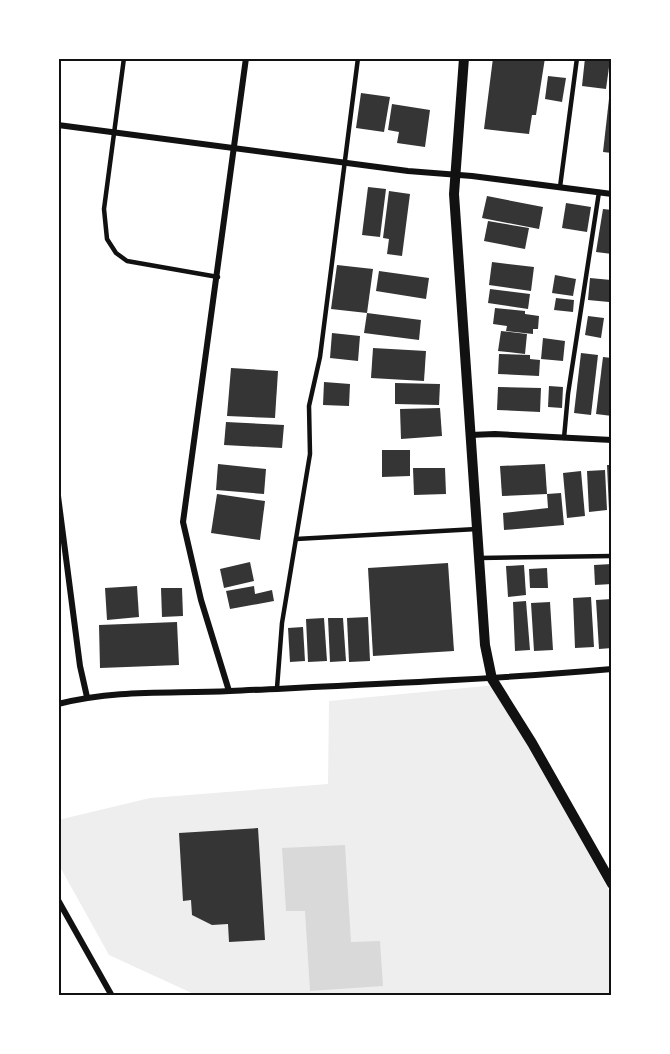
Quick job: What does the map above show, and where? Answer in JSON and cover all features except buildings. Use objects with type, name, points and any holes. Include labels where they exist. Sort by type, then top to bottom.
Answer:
[{"type":"street","points":[[229,691],[198,590],[183,522],[246,58]]},
{"type":"street","points":[[464,58],[455,174],[485,645],[492,679],[532,743],[612,884]]},
{"type":"street","points":[[58,125],[346,163],[612,194]]},
{"type":"street","points":[[470,435],[495,434],[612,440]]},
{"type":"street","points":[[58,496],[80,666],[87,697]]},
{"type":"street","points":[[58,704],[116,693],[229,691],[492,679],[612,669]]},
{"type":"street","points":[[58,900],[112,996]]},
{"type":"lane","points":[[124,58],[104,209],[107,238],[116,253],[127,261],[145,266],[218,277]]},
{"type":"lane","points":[[277,688],[282,623],[310,454],[309,406],[320,357],[358,58]]},
{"type":"lane","points":[[560,187],[577,58]]},
{"type":"lane","points":[[564,438],[568,394],[599,192]]},
{"type":"lane","points":[[296,539],[477,529]]},
{"type":"lane","points":[[479,558],[612,556]]},
{"type":"shaded area","points":[[496,685],[611,894],[611,995],[196,995],[109,955],[59,865],[58,820],[150,798],[328,784],[329,701]]},
{"type":"shaded area","points":[[345,845],[351,942],[380,941],[383,986],[310,991],[305,911],[286,911],[282,848]]}]
